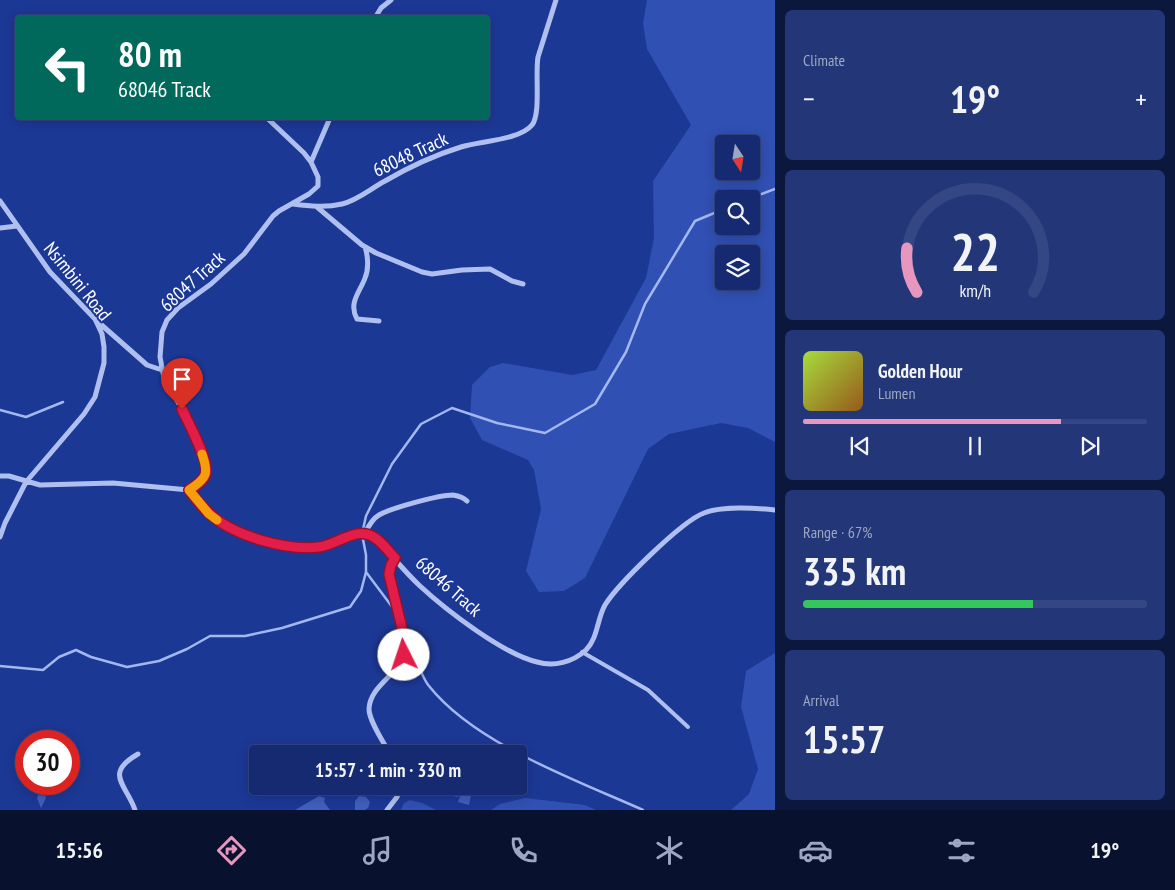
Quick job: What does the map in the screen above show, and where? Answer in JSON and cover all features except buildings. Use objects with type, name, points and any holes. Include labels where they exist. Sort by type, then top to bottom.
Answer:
[{"type":"street","points":[[377,15],[381,8],[391,0]]},
{"type":"street","name":"68048 Track","points":[[292,204],[317,207],[351,202],[391,177],[438,155],[464,146],[520,134],[531,127],[537,112],[538,58],[556,0]]},
{"type":"street","points":[[269,120],[304,152],[311,162]]},
{"type":"street","points":[[311,162],[329,120]]},
{"type":"street","name":"68047 Track","points":[[189,490],[206,475],[206,466],[182,409],[164,378],[160,344],[162,332],[167,320],[178,308],[210,284],[244,254],[279,210],[309,194],[318,186],[318,177],[311,162]]},
{"type":"street","name":"Nsimbini Road","points":[[0,201],[50,272],[95,319],[102,334],[104,347],[104,363],[95,397],[84,414],[26,482],[0,537]]},
{"type":"street","points":[[317,207],[365,246],[422,272],[432,274],[490,269],[512,282],[524,284]]},
{"type":"street","points":[[0,228],[17,226]]},
{"type":"street","points":[[365,246],[367,257],[366,273],[354,299],[355,315],[360,320],[379,320]]},
{"type":"street","points":[[95,319],[147,365],[162,370]]},
{"type":"street","points":[[0,476],[9,476],[40,485],[113,483],[189,490],[216,519],[267,541],[299,548],[333,544],[350,536],[365,533],[374,519],[388,511],[453,495],[464,498],[467,501]]},
{"type":"street","points":[[582,652],[592,640],[604,608],[613,593],[676,532],[694,518],[712,510],[775,510]]},
{"type":"street","name":"68046 Track","points":[[365,533],[374,537],[420,586],[453,613],[518,656],[551,664],[565,662],[582,652]]},
{"type":"street","points":[[385,745],[369,710],[373,694],[395,670],[404,655],[405,646],[401,624],[389,574],[395,558]]},
{"type":"street","points":[[135,810],[119,775],[122,765],[138,754]]},
{"type":"street","points":[[387,810],[398,795]]},
{"type":"lane","points":[[582,652],[648,690],[688,727]]},
{"type":"shaded area","points":[[647,0],[775,0],[775,442],[748,428],[721,423],[669,434],[648,449],[585,578],[564,591],[539,592],[526,571],[541,509],[534,470],[528,460],[482,440],[470,418],[472,385],[490,367],[503,363],[572,375],[596,370],[646,278],[654,238],[653,181],[691,125],[647,49],[643,23]]},
{"type":"shaded area","points":[[775,653],[775,810],[731,810],[749,794],[758,769],[741,707],[746,671]]},
{"type":"shaded area","points":[[525,798],[585,805],[596,810],[491,810],[500,804]]},
{"type":"shaded area","points":[[410,800],[422,803],[436,810],[401,810],[404,803]]},
{"type":"waterway","points":[[760,195],[775,189]]},
{"type":"waterway","points":[[0,666],[43,670],[59,657],[76,650],[91,657],[127,667],[159,661],[187,649],[210,636],[245,636],[282,628],[350,607],[361,591],[366,572],[366,555],[362,534],[366,516],[392,464],[421,424],[452,408],[497,423],[545,433],[595,404],[626,352],[645,304],[695,221],[715,213]]},
{"type":"waterway","points":[[0,410],[26,417],[63,402]]},
{"type":"waterway","points":[[366,572],[396,612]]},
{"type":"waterway","points":[[405,630],[426,682],[449,707],[472,726],[499,743],[558,773],[643,810]]},
{"type":"slow traffic","points":[[202,454],[206,466],[206,475],[189,490],[209,514],[217,520]]},
{"type":"route","points":[[182,409],[206,466],[206,475],[189,490],[209,514],[216,519],[255,538],[299,548],[333,544],[350,536],[365,533],[374,537],[395,558],[389,574],[401,624],[405,646],[404,655]]}]
